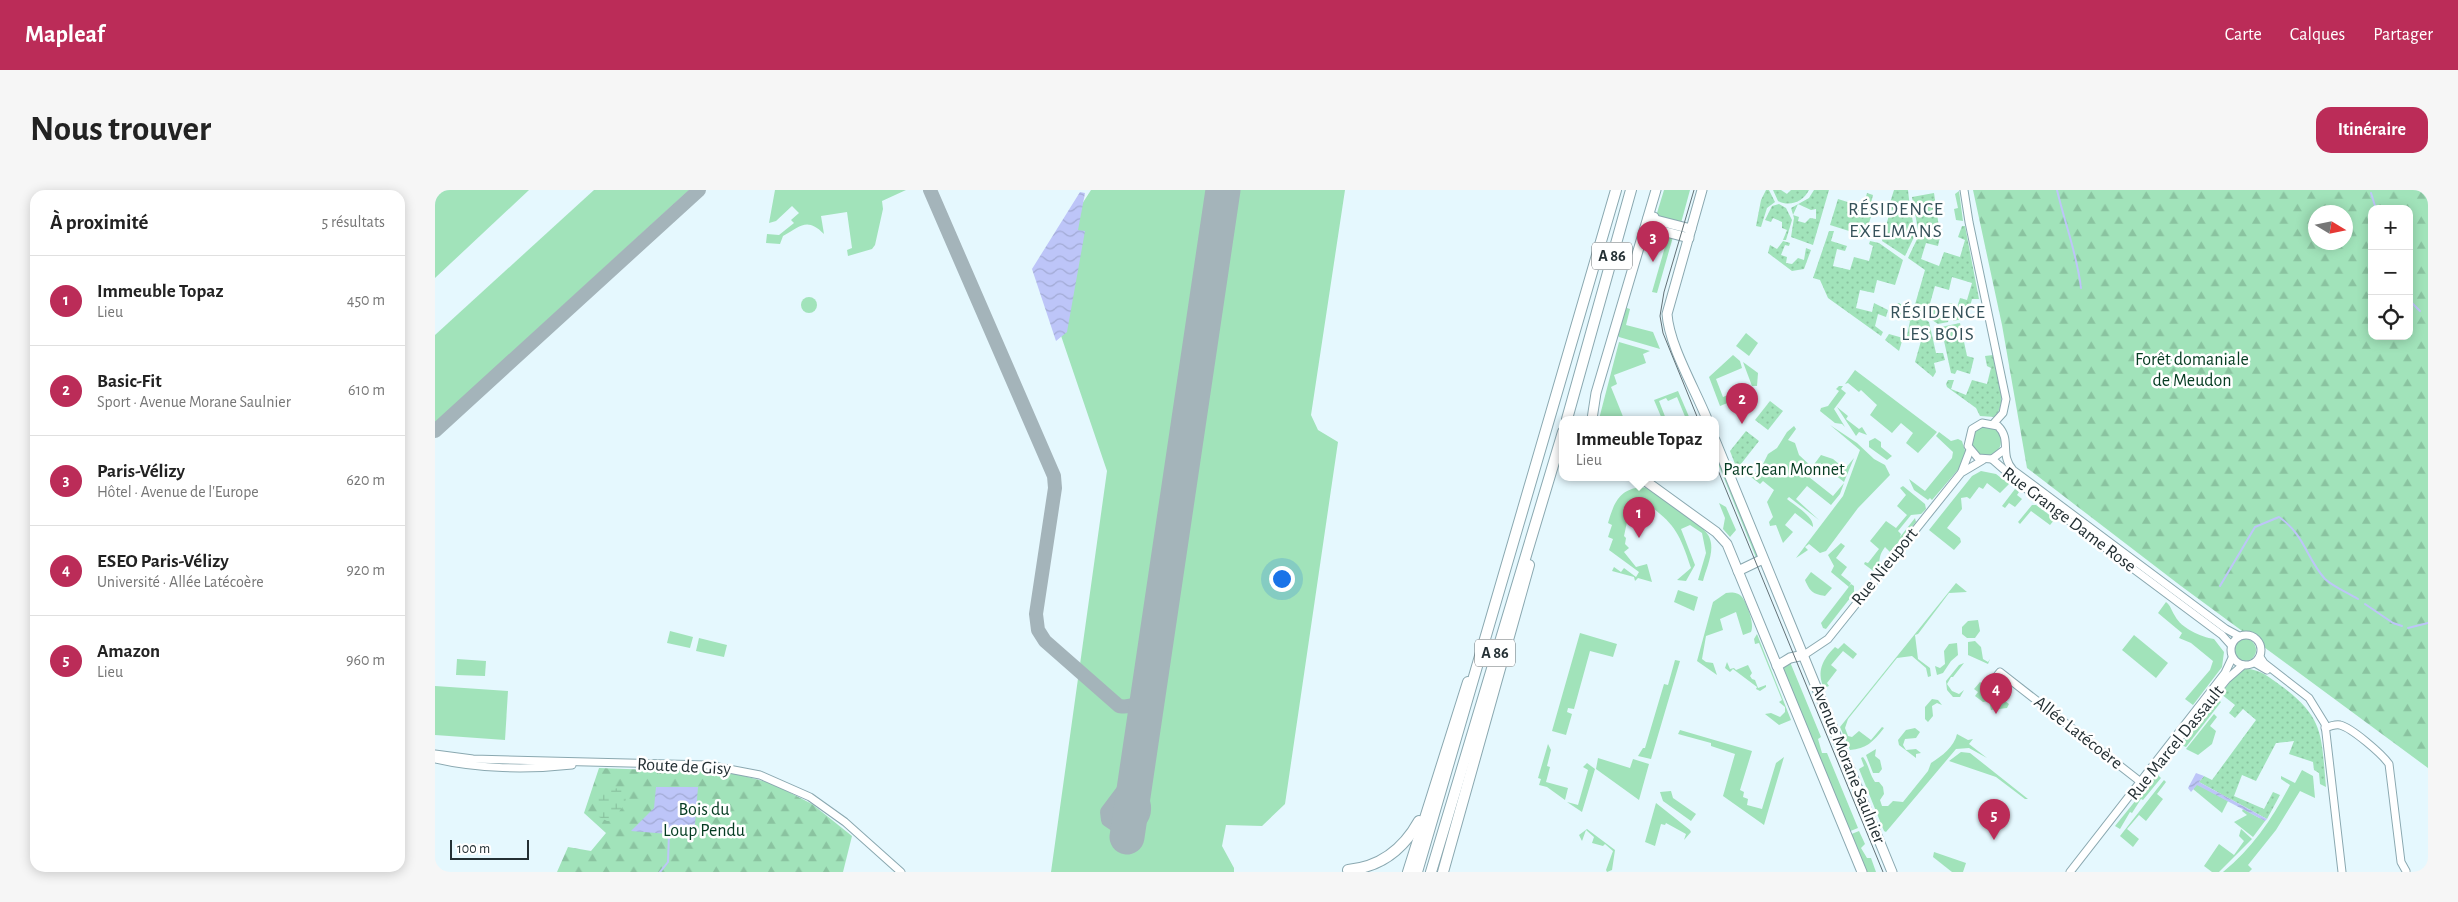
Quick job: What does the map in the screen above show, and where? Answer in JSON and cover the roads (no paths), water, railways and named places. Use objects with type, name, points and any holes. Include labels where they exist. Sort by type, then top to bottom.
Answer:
[{"type":"highway","name":"A 86","points":[[1417,872],[1485,645],[1615,190]]},
{"type":"highway","name":"A 86","points":[[1568,416],[1631,190]]},
{"type":"highway","name":"A 86","points":[[1431,872],[1559,445]]},
{"type":"highway","points":[[1443,872],[1541,519],[1546,488]]},
{"type":"highway","points":[[1408,872],[1462,696],[1485,645]]},
{"type":"highway","points":[[1449,872],[1475,778],[1475,761]]},
{"type":"highway","points":[[1349,870],[1374,865],[1389,856],[1414,830],[1427,807]]},
{"type":"main road","points":[[1656,190],[1650,219],[1651,228],[1690,234]]},
{"type":"main road","points":[[1592,416],[1596,393],[1650,219],[1661,190]]},
{"type":"main road","points":[[1702,190],[1667,314],[1668,326],[1674,343],[1706,416]]},
{"type":"main road","name":"Avenue Morane Saulnier","points":[[1719,450],[1892,872]]},
{"type":"main road","name":"Avenue Morane Saulnier","points":[[1646,481],[1716,532],[1727,544],[1862,872]]},
{"type":"main road","points":[[1738,571],[1763,559]]},
{"type":"main road","points":[[1777,666],[1790,658],[1804,655]]},
{"type":"street","points":[[1964,190],[2006,399],[2003,413],[1994,423],[1982,422],[1971,430],[1968,442],[1970,450]]},
{"type":"street","name":"Rue Grange Dame Rose","points":[[1994,423],[2005,435],[2004,450],[2009,466],[2018,474],[2226,629],[2239,636]]},
{"type":"street","name":"Rue Grange Dame Rose","points":[[1970,450],[1983,460],[1992,459],[2032,493],[2222,634],[2231,645]]},
{"type":"street","name":"Rue Nieuport","points":[[1804,655],[1818,648],[1828,639],[1961,473],[1970,450]]},
{"type":"street","points":[[1992,459],[2004,450]]},
{"type":"street","name":"Rue Nieuport","points":[[1961,473],[1983,460]]},
{"type":"street","points":[[2257,660],[2261,648],[2258,641],[2250,635],[2239,636],[2231,645],[2232,658],[2243,665],[2257,660],[2263,662],[2309,698],[2318,710],[2325,728],[2342,872]]},
{"type":"street","name":"Rue Marcel Dassault","points":[[2070,872],[2225,673],[2232,658]]},
{"type":"street","name":"Rue Marcel Dassault","points":[[2141,782],[2227,679],[2243,665]]},
{"type":"street","name":"Allée Latécoère","points":[[1992,682],[2000,672],[2141,782]]},
{"type":"street","points":[[2325,728],[2333,724],[2349,729],[2384,757],[2389,764],[2401,862],[2405,871]]},
{"type":"street","name":"Route de Gisy","points":[[435,754],[473,760],[707,765],[760,775],[796,790],[818,802],[845,822],[901,872]]},
{"type":"street","name":"Route de Gisy","points":[[435,759],[459,764],[502,766],[555,767],[586,763]]},
{"type":"water","points":[[1080,192],[1085,193],[1078,230],[1085,231],[1067,332],[1056,341],[1032,269]]},
{"type":"water","points":[[2196,773],[2204,776],[2199,782],[2267,819],[2265,821],[2197,785],[2191,792],[2188,788]]},
{"type":"water","points":[[656,787],[698,787],[694,836],[631,831],[654,808]]},
{"type":"waterway","points":[[2057,190],[2074,251],[2081,288]]},
{"type":"waterway","points":[[2371,193],[2375,205]]},
{"type":"waterway","points":[[2413,304],[2420,311]]},
{"type":"waterway","points":[[2220,586],[2255,527],[2279,517],[2288,524],[2300,539],[2313,563],[2325,579],[2358,599]]},
{"type":"waterway","points":[[2365,604],[2393,623],[2402,626]]},
{"type":"waterway","points":[[2408,628],[2428,623]]},
{"type":"waterway","points":[[660,872],[668,862],[669,833]]},
{"type":"tram line","points":[[1694,190],[1664,292],[1660,316],[1663,333],[1697,416]]},
{"type":"tram line","points":[[1719,473],[1883,872]]},
{"type":"place","name":"Paris-Vélizy","points":[[1653,262]]},
{"type":"place","name":"Basic-Fit","points":[[1742,424]]},
{"type":"place","name":"Immeuble Topaz","points":[[1639,538]]},
{"type":"place","name":"ESEO Paris-Vélizy","points":[[1996,714]]},
{"type":"place","name":"Amazon","points":[[1994,840]]},
{"type":"district","name":"RÉSIDENCE EXELMANS","points":[[1896,220]]},
{"type":"district","name":"RÉSIDENCE LES BOIS","points":[[1938,323]]},
{"type":"park label","name":"Forêt domaniale de Meudon","points":[[2192,370]]},
{"type":"park label","name":"Parc Jean Monnet","points":[[1784,470]]},
{"type":"park label","name":"Bois du Loup Pendu","points":[[704,820]]}]
